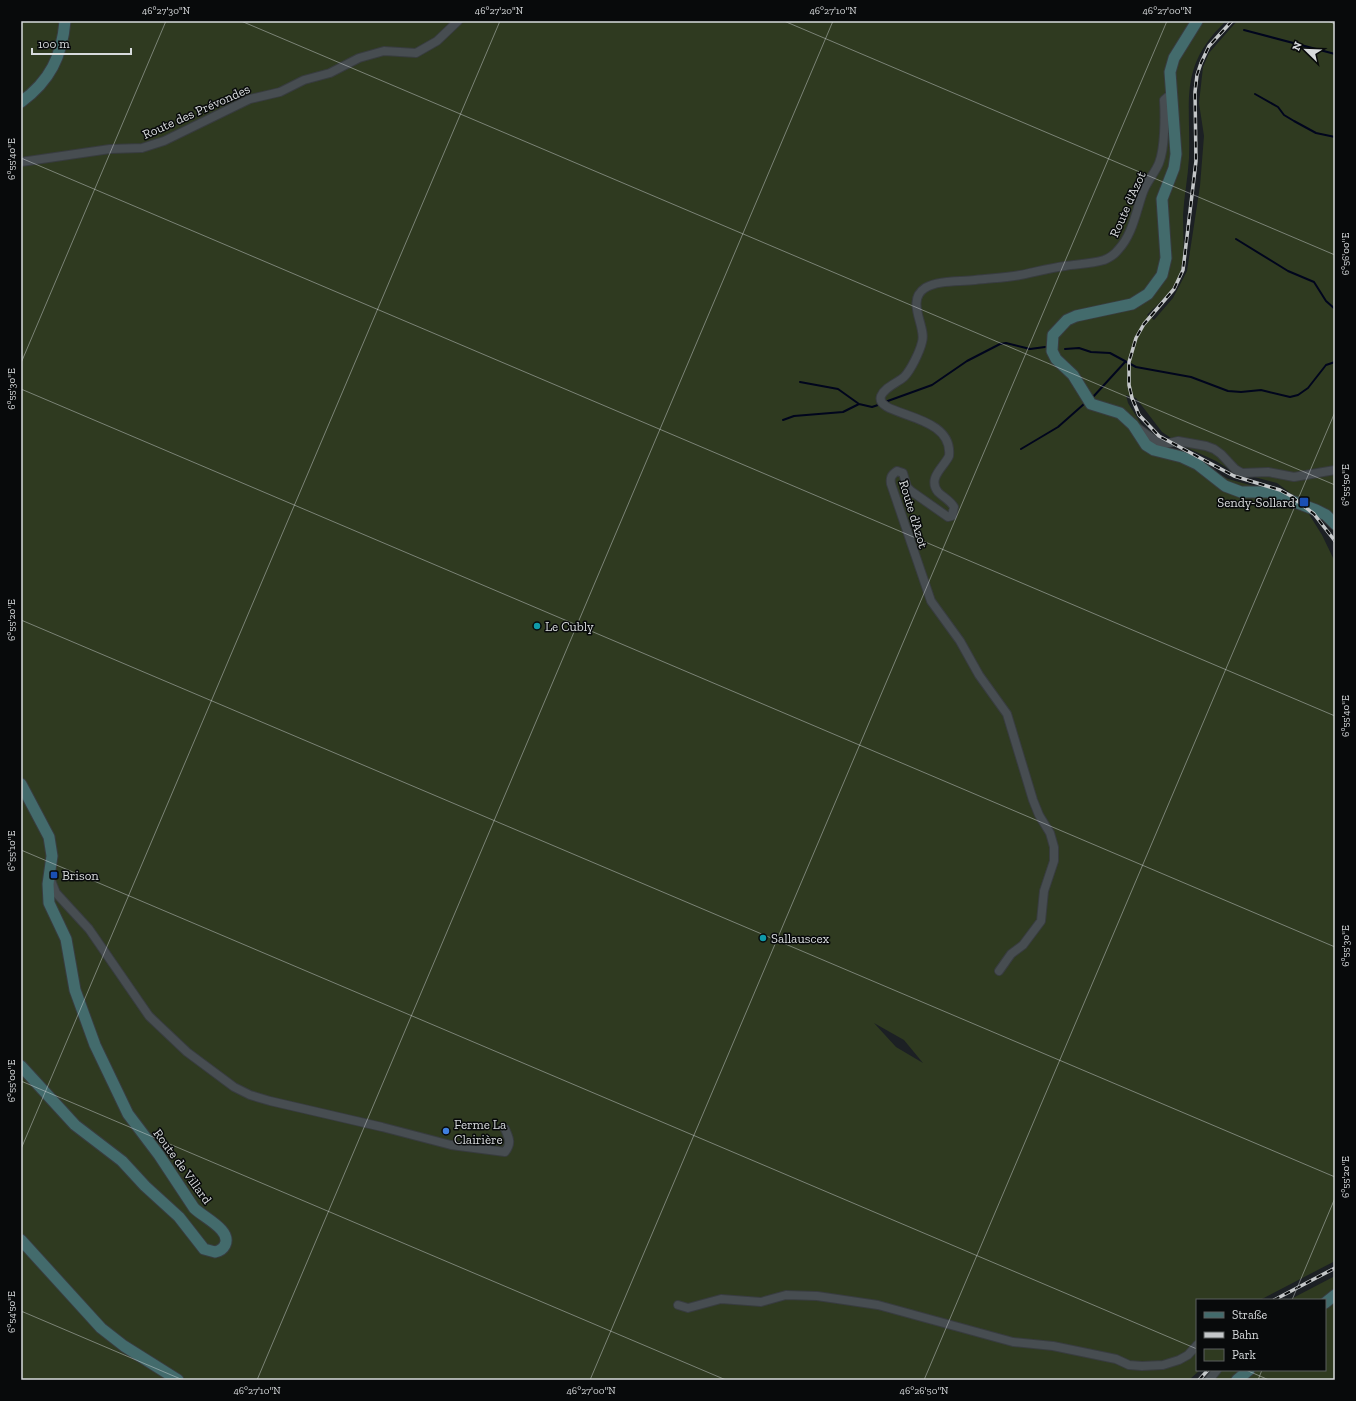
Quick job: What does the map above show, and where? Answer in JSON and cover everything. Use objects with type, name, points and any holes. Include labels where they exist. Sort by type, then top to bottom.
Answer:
[{"type":"street","points":[[21,102],[34,91],[51,71],[61,50],[65,21]]},
{"type":"street","name":"Route des Prévondes","points":[[21,162],[110,149],[142,148],[164,141],[250,99],[280,92],[304,80],[330,73],[344,67],[359,58],[384,51],[416,53],[437,41],[458,21]]},
{"type":"street","points":[[1197,21],[1174,58],[1170,72],[1176,154],[1174,168],[1162,199],[1166,253],[1166,263],[1162,275],[1148,294],[1132,304],[1076,316],[1067,320],[1056,331],[1051,343],[1052,351],[1056,359],[1073,375],[1087,400],[1096,406],[1120,413],[1133,425],[1146,444],[1154,450],[1182,457],[1197,464],[1225,486],[1241,492],[1268,492],[1316,510],[1326,515],[1335,524]]},
{"type":"street","name":"Route d'Azot","points":[[999,971],[1011,954],[1023,945],[1041,922],[1044,891],[1054,861],[1054,847],[1050,833],[1033,800],[1007,714],[979,675],[960,641],[931,601],[891,484],[890,480],[894,473],[897,471],[903,473],[907,487],[911,492],[948,517],[952,516],[954,510],[952,504],[939,492],[934,483],[937,472],[949,456],[947,443],[944,437],[920,418],[886,408],[881,401],[881,397],[887,388],[909,371],[922,342],[917,301],[921,291],[925,288],[938,284],[1020,275],[1103,260],[1118,250],[1131,228],[1146,184],[1160,161],[1165,114],[1164,100],[1172,93]]},
{"type":"street","points":[[1133,425],[1143,430],[1150,438],[1157,442],[1165,444],[1178,441],[1214,449],[1221,454],[1229,465],[1242,473],[1268,472],[1294,477],[1335,470]]},
{"type":"street","name":"Route de Villard","points":[[21,784],[49,837],[52,856],[47,890],[48,903],[66,939],[76,995],[100,1058],[128,1114],[159,1155],[191,1204],[203,1217],[220,1228],[225,1234],[226,1241],[223,1248],[215,1252],[204,1249],[179,1217],[144,1186],[122,1161],[75,1125],[21,1066]]},
{"type":"street","points":[[49,875],[56,893],[89,929],[149,1016],[188,1052],[234,1087],[250,1095],[270,1101],[451,1145],[505,1152],[510,1146],[510,1140],[505,1129]]},
{"type":"street","points":[[21,1240],[101,1328],[124,1346],[178,1380]]},
{"type":"street","points":[[678,1305],[688,1308],[721,1299],[761,1302],[786,1295],[817,1296],[878,1305],[1013,1342],[1053,1346],[1116,1359],[1129,1365],[1163,1365],[1179,1360],[1188,1355],[1196,1347]]},
{"type":"street","points":[[1326,1302],[1335,1295]]},
{"type":"street","points":[[1209,1380],[1216,1371]]},
{"type":"street","points":[[1237,1380],[1248,1371]]},
{"type":"green space","points":[[21,21],[1226,21],[1211,38],[1200,54],[1190,85],[1189,158],[1183,215],[1183,249],[1181,270],[1172,289],[1147,315],[1154,320],[1173,298],[1187,271],[1200,186],[1204,136],[1199,103],[1203,67],[1209,53],[1237,21],[1335,21],[1335,533],[1322,517],[1277,483],[1232,471],[1216,461],[1183,446],[1162,432],[1136,398],[1126,395],[1128,403],[1143,427],[1168,447],[1177,450],[1228,479],[1279,493],[1259,504],[1307,511],[1322,535],[1335,562],[1335,1261],[1262,1299],[1196,1299],[1196,1371],[1199,1371],[1189,1380],[21,1380]],"holes":[[[874,1023],[904,1040],[923,1063],[896,1047]]]},
{"type":"green space","points":[[1335,1276],[1335,1380],[1206,1380],[1213,1371],[1326,1371],[1326,1299],[1291,1299]]},
{"type":"waterway","points":[[1244,30],[1335,54]]},
{"type":"waterway","points":[[1255,94],[1278,107],[1284,115],[1316,133],[1335,137]]},
{"type":"waterway","points":[[1236,239],[1288,271],[1314,282],[1326,301],[1335,309]]},
{"type":"waterway","points":[[885,402],[932,385],[967,361],[1000,344],[1006,343],[1030,349],[1045,347]]},
{"type":"waterway","points":[[1065,349],[1079,348],[1091,352],[1110,353],[1136,367],[1191,377],[1228,391],[1241,392],[1261,390],[1290,397],[1298,395],[1308,388],[1326,365],[1335,362]]},
{"type":"waterway","points":[[1093,397],[1125,362]]},
{"type":"waterway","points":[[800,382],[838,389],[859,404]]},
{"type":"waterway","points":[[783,420],[794,416],[843,412],[859,404],[872,407],[878,405]]},
{"type":"waterway","points":[[1021,449],[1058,427],[1084,404]]},
{"type":"railway","points":[[1232,21],[1209,46],[1197,75],[1195,92],[1196,161],[1183,270],[1174,289],[1144,324],[1136,338],[1129,362],[1129,385],[1132,398],[1139,415],[1159,436],[1234,476],[1280,490],[1291,496],[1314,514],[1335,541]]},
{"type":"railway","points":[[1276,1299],[1335,1268]]},
{"type":"railway","points":[[1199,1380],[1207,1371]]},
{"type":"place","name":"Sendy-Sollard","points":[[1304,502]]},
{"type":"place","name":"Le Cubly","points":[[537,626]]},
{"type":"place","name":"Brison","points":[[54,875]]},
{"type":"place","name":"Sallauscex","points":[[763,938]]},
{"type":"place","name":"Ferme La Clairière","points":[[446,1131]]}]
